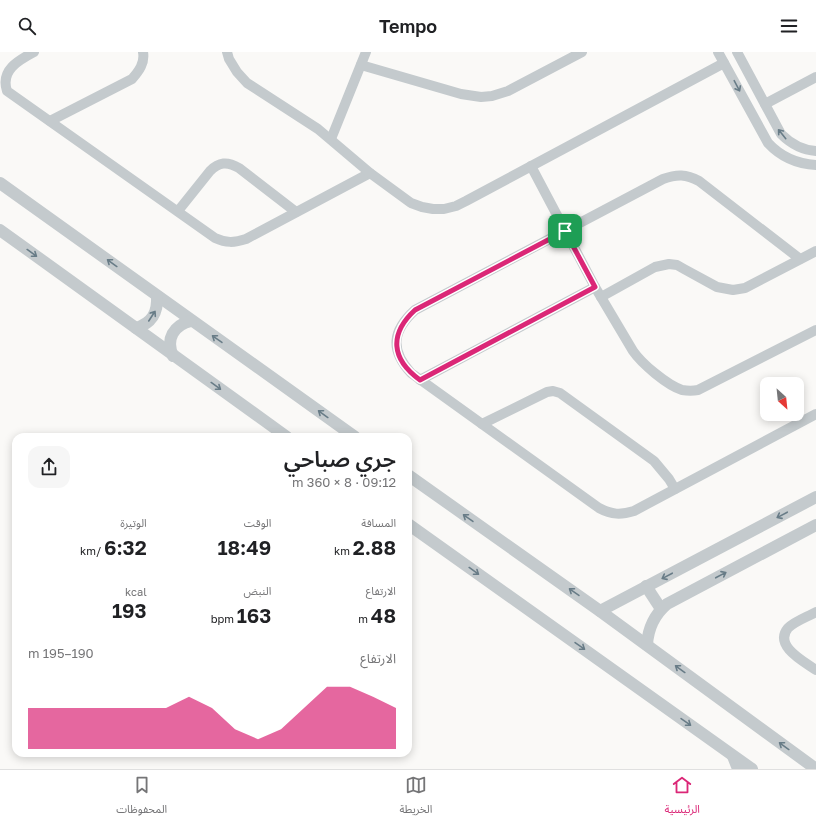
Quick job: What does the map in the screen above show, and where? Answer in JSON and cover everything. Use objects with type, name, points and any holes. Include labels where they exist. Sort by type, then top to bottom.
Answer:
[{"type":"street","points":[[34,52],[6,67],[2,71],[0,76],[1,82],[7,91],[215,238],[222,241],[230,242],[246,239],[370,173]]},
{"type":"street","points":[[50,122],[132,79],[138,73],[142,65],[143,52]]},
{"type":"street","points":[[227,52],[228,59],[247,83],[331,139],[370,173],[411,203],[427,208],[444,209],[456,206],[466,201],[724,63]]},
{"type":"street","points":[[331,139],[366,52]]},
{"type":"street","points":[[361,65],[461,94],[481,97],[492,96],[508,91],[582,52]]},
{"type":"street","points":[[718,52],[761,132],[776,151],[781,155],[799,162],[816,165]]},
{"type":"street","points":[[737,52],[781,134],[789,142],[799,148],[816,151]]},
{"type":"street","points":[[765,104],[816,77]]},
{"type":"street","points":[[178,211],[210,171],[216,165],[224,163],[232,164],[239,168],[296,212]]},
{"type":"street","points":[[531,166],[595,287],[633,351],[643,364],[682,390],[690,391],[706,387],[816,330]]},
{"type":"street","points":[[800,259],[699,182],[691,177],[682,175],[672,176],[663,179],[415,310],[407,317],[401,326],[397,336],[396,346],[398,356],[404,365],[420,380],[600,508],[617,514],[626,514],[816,414]]},
{"type":"street","points":[[0,184],[349,433]]},
{"type":"street","points":[[0,230],[281,433]]},
{"type":"street","points":[[601,297],[661,265],[669,264],[677,265],[718,287],[733,290],[745,288],[816,251]]},
{"type":"street","points":[[420,380],[595,287]]},
{"type":"street","points":[[136,328],[144,325],[153,316],[158,305],[157,296]]},
{"type":"street","points":[[173,356],[170,345],[172,333],[180,324],[191,321]]},
{"type":"street","points":[[482,424],[547,392],[553,391],[560,393],[654,461],[675,489]]},
{"type":"street","points":[[412,478],[600,611],[816,769]]},
{"type":"street","points":[[600,611],[816,496]]},
{"type":"street","points":[[647,645],[647,637],[652,622],[661,609],[673,600],[816,525]]},
{"type":"street","points":[[412,527],[752,769]]},
{"type":"street","points":[[646,586],[661,609]]},
{"type":"street","points":[[816,612],[787,629],[784,637],[786,646],[791,653],[816,670]]},
{"type":"street","points":[[731,754],[737,769]]},
{"type":"route","points":[[565,231],[595,287],[420,380],[411,373],[398,356],[396,346],[397,336],[407,317],[425,304],[565,231]]}]
